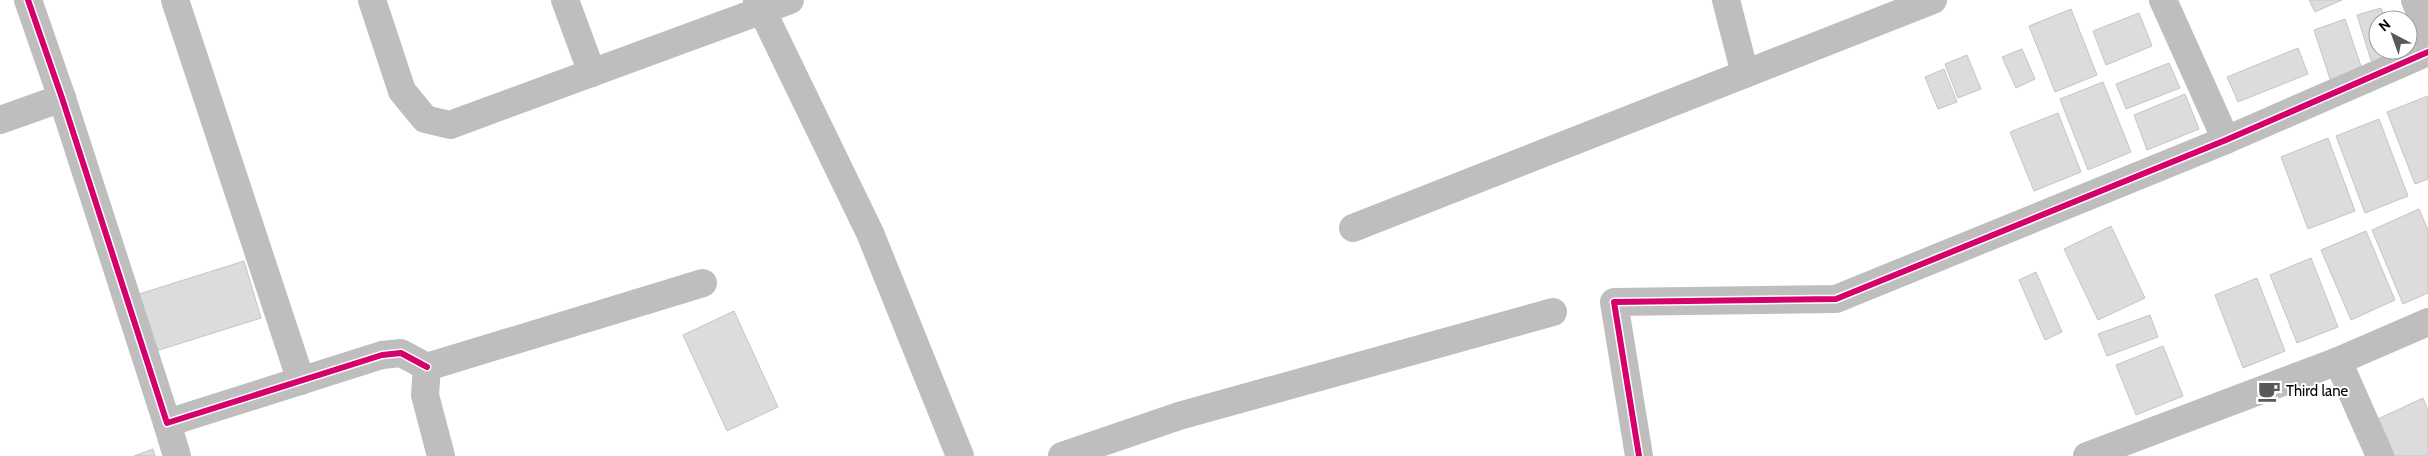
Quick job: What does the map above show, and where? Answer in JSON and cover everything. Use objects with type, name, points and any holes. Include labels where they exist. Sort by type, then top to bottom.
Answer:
[{"type":"street","points":[[28,0],[62,98],[176,456]]},
{"type":"street","points":[[175,0],[301,381]]},
{"type":"street","points":[[372,0],[402,91],[425,119],[450,125],[592,73],[759,6],[790,0]]},
{"type":"street","points":[[565,0],[592,73]]},
{"type":"street","points":[[1726,0],[1744,74]]},
{"type":"street","points":[[1353,228],[1933,0]]},
{"type":"street","points":[[2164,0],[2226,140]]},
{"type":"street","points":[[2415,0],[2428,33]]},
{"type":"street","points":[[759,6],[870,233],[960,456]]},
{"type":"street","points":[[1639,456],[1614,302],[1836,299],[2226,140],[2428,52]]},
{"type":"street","points":[[0,120],[62,98]]},
{"type":"street","points":[[167,423],[382,355],[401,353],[427,367],[703,283]]},
{"type":"street","points":[[1062,456],[1179,416],[1553,312]]},
{"type":"street","points":[[2086,456],[2120,451],[2428,322]]},
{"type":"street","points":[[2338,361],[2380,456]]},
{"type":"street","points":[[427,367],[425,395],[440,456]]},
{"type":"building","points":[[2309,0],[2342,0],[2315,12]]},
{"type":"building","points":[[2071,9],[2097,75],[2055,92],[2029,26]]},
{"type":"building","points":[[2368,12],[2368,51],[2357,15]]},
{"type":"building","points":[[2139,13],[2152,46],[2106,65],[2093,31]]},
{"type":"building","points":[[2345,19],[2364,75],[2332,85],[2314,30]]},
{"type":"building","points":[[2298,48],[2308,74],[2238,102],[2227,77]]},
{"type":"building","points":[[2022,49],[2035,79],[2016,88],[2002,57]]},
{"type":"building","points":[[1967,55],[1981,89],[1958,98],[1945,64]]},
{"type":"building","points":[[2371,60],[2397,60],[2398,62],[2374,70]]},
{"type":"building","points":[[2169,63],[2180,88],[2126,109],[2116,84]]},
{"type":"building","points":[[1944,69],[1957,102],[1938,109],[1925,77]]},
{"type":"building","points":[[2103,82],[2131,152],[2088,170],[2060,99]]},
{"type":"building","points":[[2185,94],[2199,129],[2147,150],[2134,115]]},
{"type":"building","points":[[2428,96],[2428,179],[2415,184],[2387,112]]},
{"type":"building","points":[[2058,113],[2081,172],[2034,191],[2010,132]]},
{"type":"building","points":[[2379,119],[2408,196],[2365,213],[2336,136]]},
{"type":"building","points":[[2328,138],[2355,211],[2308,229],[2281,157]]},
{"type":"building","points":[[2419,209],[2428,230],[2428,293],[2403,304],[2372,230]]},
{"type":"building","points":[[2111,226],[2145,298],[2098,320],[2064,249]]},
{"type":"building","points":[[2366,231],[2395,300],[2351,320],[2321,250]]},
{"type":"building","points":[[2311,258],[2338,327],[2297,343],[2270,275]]},
{"type":"building","points":[[244,261],[261,318],[153,352],[136,295]]},
{"type":"building","points":[[2036,272],[2062,332],[2045,340],[2019,280]]},
{"type":"building","points":[[2257,278],[2285,351],[2243,368],[2215,295]]},
{"type":"building","points":[[734,311],[778,407],[727,431],[683,335]]},
{"type":"building","points":[[2150,315],[2158,337],[2107,356],[2098,334]]},
{"type":"building","points":[[2163,346],[2183,396],[2136,415],[2116,365]]},
{"type":"building","points":[[2423,398],[2428,410],[2428,456],[2394,456],[2378,419]]},
{"type":"building","points":[[153,449],[155,456],[134,456]]},
{"type":"cycle path","points":[[28,0],[62,98],[167,423],[382,355],[401,353],[427,367]]},
{"type":"cycle path","points":[[1639,456],[1614,302],[1836,299],[2226,140],[2428,52]]},
{"type":"place","name":"Third lane","points":[[2269,391]]}]
